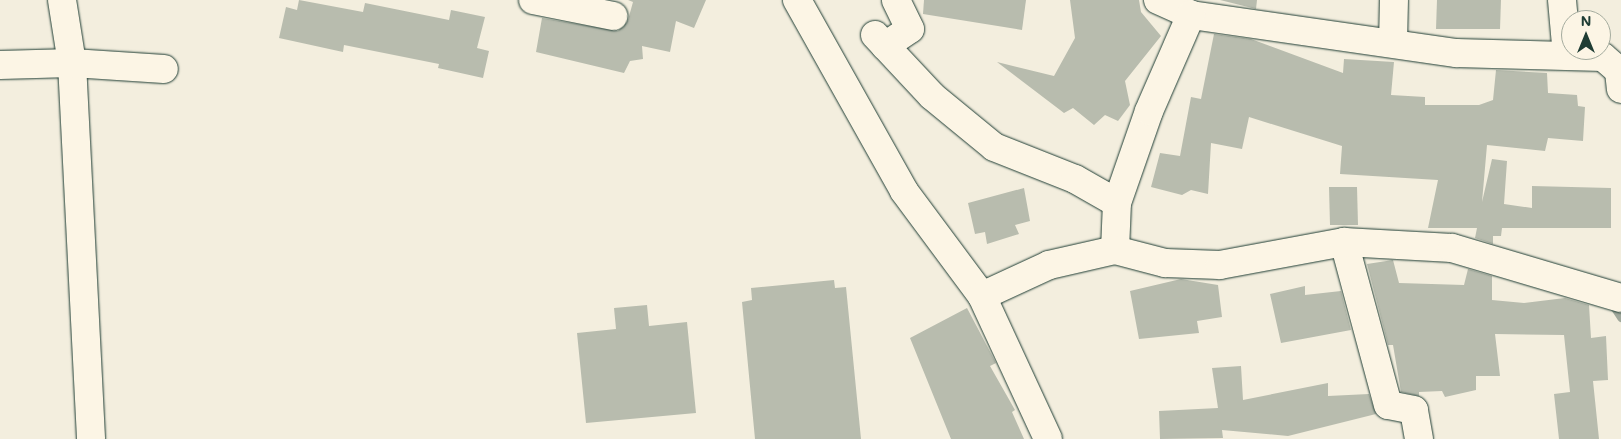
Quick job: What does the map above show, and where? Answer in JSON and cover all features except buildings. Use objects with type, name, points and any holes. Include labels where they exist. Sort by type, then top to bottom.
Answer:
[{"type":"street","points":[[62,0],[72,63],[91,439]]},
{"type":"street","points":[[533,0],[613,18]]},
{"type":"street","points":[[797,0],[904,192],[982,296],[1048,439]]},
{"type":"street","points":[[896,0],[910,29],[880,40],[932,96],[994,148],[1075,179],[1117,203]]},
{"type":"street","points":[[1158,0],[1191,15],[1456,53],[1561,56]]},
{"type":"street","points":[[1393,43],[1394,0]]},
{"type":"street","points":[[1115,250],[1117,203],[1149,111],[1191,15]]},
{"type":"street","points":[[1606,60],[1618,72]]},
{"type":"street","points":[[0,66],[72,63],[164,69]]},
{"type":"street","points":[[982,296],[1049,265],[1115,250],[1165,263],[1220,265],[1344,242],[1452,248],[1621,298]]},
{"type":"street","points":[[1344,242],[1388,405],[1414,410],[1419,439]]},
{"type":"waterway","points":[[1612,303],[1621,317]]}]
